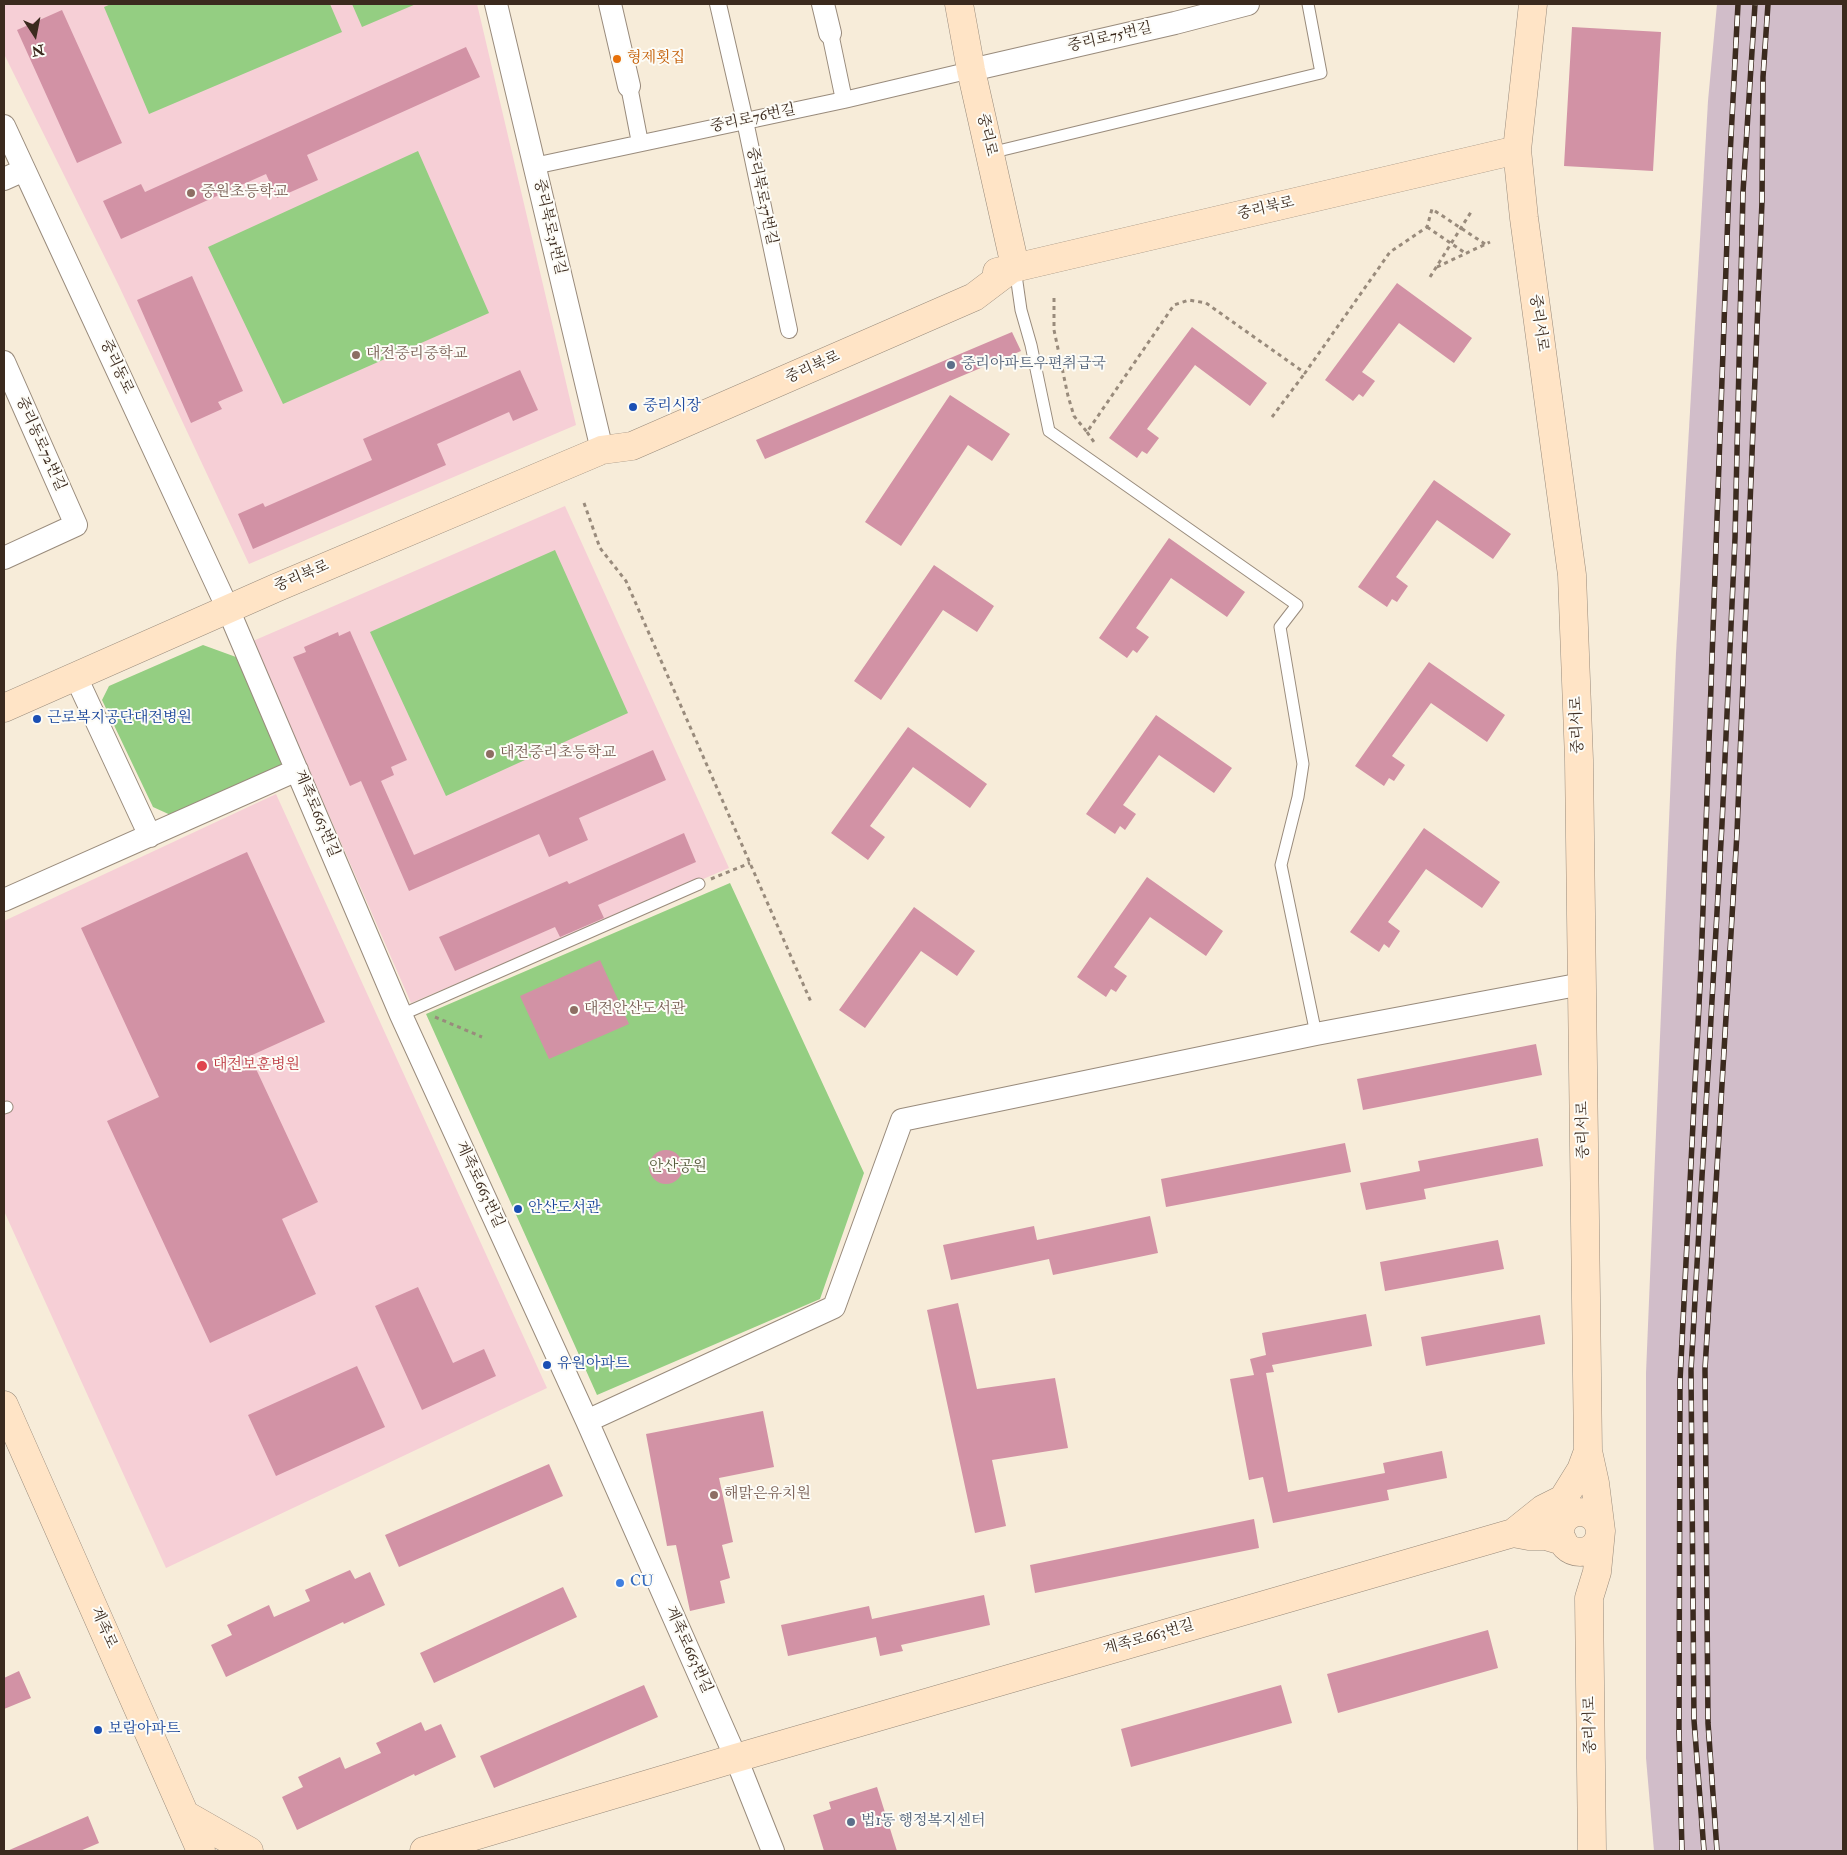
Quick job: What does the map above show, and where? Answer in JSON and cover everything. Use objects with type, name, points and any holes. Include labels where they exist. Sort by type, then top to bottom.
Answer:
[{"type":"main road","name":"중리로","points":[[959,4],[971,70],[1015,266]]},
{"type":"main road","name":"중리서로","points":[[1532,4],[1517,150],[1525,227],[1572,575],[1580,760],[1585,1461]]},
{"type":"main road","name":"중리북로","points":[[4,708],[228,609],[602,450],[632,446],[974,297],[1015,266],[1517,150]]},
{"type":"main road","name":"계족로","points":[[4,1405],[201,1851]]},
{"type":"main road","points":[[1585,1461],[1580,1491],[1569,1530],[1584,1574],[1587,1591]]},
{"type":"main road","points":[[1585,1461],[1595,1483],[1601,1531],[1597,1572],[1587,1591]]},
{"type":"main road","points":[[1585,1461],[1563,1499],[1543,1509],[1522,1531],[1573,1566],[1587,1591]]},
{"type":"main road","name":"계족로663번길","points":[[424,1851],[736,1758],[1522,1531],[1547,1517],[1569,1530],[1586,1551],[1592,1548],[1600,1538],[1601,1531]]},
{"type":"main road","name":"중리서로","points":[[1587,1591],[1592,1851]]},
{"type":"main road","points":[[186,1815],[249,1851]]},
{"type":"street","name":"중리북로31번길","points":[[496,4],[602,450]]},
{"type":"street","points":[[610,4],[640,143]]},
{"type":"street","name":"중리북로37번길","points":[[718,4],[789,330]]},
{"type":"street","points":[[823,4],[844,100]]},
{"type":"street","name":"중리로75번길","points":[[971,70],[1173,13],[1248,4]]},
{"type":"street","name":"중리로76번길","points":[[534,166],[844,100],[971,70]]},
{"type":"street","name":"중리동로","points":[[4,126],[228,609]]},
{"type":"street","points":[[4,179],[24,170]]},
{"type":"street","name":"중리동로72번길","points":[[4,362],[76,525],[4,558]]},
{"type":"street","name":"계족로663번길","points":[[228,609],[401,1014],[587,1421],[736,1758],[773,1851]]},
{"type":"street","points":[[76,677],[150,836]]},
{"type":"street","points":[[4,900],[297,770]]},
{"type":"street","points":[[587,1421],[834,1307],[902,1120],[1316,1034],[1582,984]]},
{"type":"lane","points":[[990,153],[1321,73],[1308,4]]},
{"type":"lane","points":[[1015,266],[1021,310],[1031,345],[1049,430],[1297,605],[1280,627],[1303,764],[1298,797],[1281,865],[1316,1034]]},
{"type":"lane","points":[[401,1014],[699,884]]},
{"type":"path","points":[[1272,417],[1390,252],[1427,227],[1432,209],[1486,244]]},
{"type":"path","points":[[1430,276],[1471,212]]},
{"type":"path","points":[[1427,227],[1465,254]]},
{"type":"path","points":[[1436,267],[1490,242]]},
{"type":"path","points":[[1054,298],[1054,330],[1068,396],[1074,416],[1087,432],[1174,305],[1189,300],[1206,303],[1304,373]]},
{"type":"path","points":[[584,503],[600,548],[626,580],[811,1002]]},
{"type":"path","points":[[699,884],[750,863]]},
{"type":"path","points":[[430,1015],[482,1037]]},
{"type":"shaded area","points":[[4,4],[477,4],[576,425],[249,564],[119,286],[4,54]]},
{"type":"shaded area","points":[[1717,4],[1843,4],[1843,1851],[1654,1851],[1646,1758],[1646,1373],[1676,653],[1708,101]]},
{"type":"shaded area","name":"대전중리초등학교","points":[[565,506],[729,868],[411,1003],[253,641]]},
{"type":"shaded area","name":"대전보훈병원","points":[[276,794],[547,1388],[166,1568],[4,1211],[4,921]]},
{"type":"green space","points":[[111,4],[330,4],[342,32],[149,114],[104,7]]},
{"type":"green space","points":[[352,4],[416,4],[362,27]]},
{"type":"green space","points":[[418,151],[489,313],[283,404],[208,247]]},
{"type":"green space","points":[[555,550],[628,713],[446,796],[370,632]]},
{"type":"green space","points":[[203,645],[236,657],[286,768],[175,817],[153,807],[102,700],[109,686]]},
{"type":"green space","name":"안산공원","points":[[730,883],[864,1173],[820,1299],[597,1395],[426,1014]]},
{"type":"building","points":[[62,10],[122,143],[77,163],[17,30]]},
{"type":"building","points":[[1572,27],[1661,32],[1653,171],[1564,166]]},
{"type":"building","points":[[466,47],[480,77],[307,155],[318,180],[277,198],[266,174],[121,239],[103,201],[141,184],[145,192]]},
{"type":"building","points":[[192,276],[243,391],[218,402],[222,409],[191,423],[137,300]]},
{"type":"building","points":[[1397,283],[1472,338],[1454,363],[1399,323],[1362,372],[1375,381],[1363,397],[1359,394],[1353,401],[1325,380]]},
{"type":"building","points":[[1192,327],[1267,383],[1250,406],[1195,365],[1147,429],[1159,438],[1147,454],[1142,451],[1137,458],[1109,438]]},
{"type":"building","points":[[1012,332],[1021,351],[765,459],[756,440]]},
{"type":"building","points":[[520,370],[538,410],[513,421],[509,412],[437,444],[446,465],[253,549],[238,514],[263,503],[265,507],[372,460],[363,439]]},
{"type":"building","points":[[950,395],[1010,434],[992,461],[968,445],[901,546],[865,522]]},
{"type":"building","points":[[1434,480],[1511,534],[1493,559],[1437,520],[1396,577],[1408,586],[1397,602],[1392,599],[1387,607],[1358,587]]},
{"type":"building","points":[[1169,538],[1245,592],[1227,617],[1171,578],[1136,628],[1149,637],[1137,653],[1133,650],[1127,658],[1099,638]]},
{"type":"building","points":[[934,565],[994,606],[977,632],[943,610],[881,700],[854,681]]},
{"type":"building","points":[[350,631],[407,760],[391,767],[394,775],[381,781],[414,855],[653,750],[666,780],[579,818],[588,840],[549,857],[539,834],[409,891],[361,781],[350,786],[293,657],[306,652],[304,647],[338,632],[339,636]]},
{"type":"building","points":[[1429,662],[1505,715],[1487,742],[1431,703],[1392,756],[1405,765],[1394,781],[1389,778],[1384,786],[1355,766]]},
{"type":"building","points":[[1156,715],[1232,768],[1214,793],[1159,755],[1123,805],[1136,814],[1125,830],[1120,826],[1115,834],[1086,814]]},
{"type":"building","points":[[908,727],[987,784],[970,808],[913,767],[870,826],[885,837],[868,860],[831,833]]},
{"type":"building","points":[[1424,828],[1500,882],[1482,908],[1426,869],[1388,922],[1400,931],[1389,948],[1384,944],[1379,952],[1350,932]]},
{"type":"building","points":[[684,833],[696,862],[598,905],[604,918],[560,937],[555,927],[455,971],[439,937],[567,881],[569,884]]},
{"type":"building","points":[[247,852],[325,1022],[250,1056],[318,1202],[282,1219],[316,1294],[210,1343],[107,1121],[159,1097],[81,928]]},
{"type":"building","points":[[1147,877],[1223,931],[1206,956],[1150,917],[1114,967],[1127,976],[1116,992],[1111,989],[1106,997],[1077,977]]},
{"type":"building","points":[[914,907],[975,951],[957,976],[921,951],[865,1028],[839,1010]]},
{"type":"building","name":"대전안산도서관","points":[[600,960],[629,1024],[549,1059],[520,996]]},
{"type":"building","points":[[1536,1044],[1542,1075],[1363,1110],[1357,1079]]},
{"type":"building","points":[[1538,1138],[1543,1166],[1424,1189],[1426,1199],[1366,1210],[1360,1183],[1420,1171],[1418,1161]]},
{"type":"building","points":[[1345,1143],[1351,1172],[1166,1207],[1161,1179]]},
{"type":"building","points":[[666,1150],[673,1151],[678,1155],[682,1160],[682,1174],[678,1179],[673,1183],[666,1184],[659,1183],[654,1179],[650,1174],[649,1167],[650,1160],[654,1155],[659,1151]]},
{"type":"building","points":[[1150,1216],[1158,1253],[1053,1275],[1049,1259],[951,1280],[943,1245],[1034,1226],[1037,1240]]},
{"type":"building","points":[[1498,1240],[1504,1269],[1385,1291],[1380,1262]]},
{"type":"building","points":[[418,1287],[453,1363],[484,1349],[496,1376],[422,1410],[375,1306]]},
{"type":"building","points":[[958,1303],[977,1389],[1055,1378],[1068,1448],[992,1460],[1006,1526],[975,1533],[927,1310]]},
{"type":"building","points":[[1366,1314],[1372,1346],[1272,1365],[1274,1372],[1266,1373],[1288,1492],[1385,1473],[1383,1463],[1442,1451],[1447,1478],[1387,1490],[1389,1500],[1273,1523],[1263,1477],[1249,1480],[1230,1379],[1254,1375],[1250,1359],[1266,1355],[1262,1333]]},
{"type":"building","points":[[1540,1315],[1545,1344],[1426,1366],[1421,1337]]},
{"type":"building","points":[[357,1366],[385,1427],[276,1476],[248,1415]]},
{"type":"building","points":[[763,1411],[774,1467],[719,1478],[733,1542],[722,1545],[730,1578],[720,1581],[725,1603],[690,1611],[676,1545],[667,1546],[646,1434]]},
{"type":"building","points":[[549,1464],[563,1496],[399,1567],[385,1535]]},
{"type":"building","points":[[1254,1519],[1259,1548],[1035,1593],[1030,1565]]},
{"type":"building","points":[[350,1570],[355,1579],[370,1572],[385,1605],[344,1624],[343,1622],[226,1677],[211,1645],[232,1635],[227,1625],[269,1605],[274,1617],[310,1601],[305,1590]]},
{"type":"building","points":[[563,1587],[577,1617],[434,1683],[420,1653]]},
{"type":"building","points":[[984,1595],[990,1625],[901,1645],[903,1651],[880,1656],[876,1637],[788,1656],[781,1625],[869,1606],[872,1619]]},
{"type":"building","points":[[1488,1630],[1498,1668],[1338,1713],[1327,1674]]},
{"type":"building","points":[[19,1671],[31,1698],[4,1709],[4,1678]]},
{"type":"building","points":[[644,1685],[658,1717],[494,1788],[480,1756]]},
{"type":"building","points":[[1281,1685],[1292,1723],[1131,1767],[1121,1729]]},
{"type":"building","points":[[421,1722],[425,1731],[441,1724],[456,1757],[415,1776],[414,1774],[297,1830],[282,1797],[303,1787],[298,1777],[340,1757],[345,1769],[381,1753],[376,1743]]},
{"type":"building","name":"법1동 행정복지센터","points":[[877,1787],[897,1851],[824,1851],[813,1815],[831,1809],[829,1802]]},
{"type":"building","points":[[88,1816],[99,1843],[80,1851],[7,1851]]},
{"type":"railway","points":[[1682,1851],[1679,1732],[1680,1381],[1701,965],[1730,156],[1738,4]]},
{"type":"railway","points":[[1704,1851],[1694,1720],[1691,1370],[1722,824],[1735,538],[1743,192],[1755,4]]},
{"type":"railway","points":[[1717,1851],[1708,1723],[1705,1369],[1737,833],[1762,201],[1763,77],[1768,4]]},
{"type":"place","name":"형제횟집","points":[[617,59]]},
{"type":"place","name":"중원초등학교","points":[[191,193]]},
{"type":"place","name":"대전중리중학교","points":[[356,355]]},
{"type":"place","name":"중리아파트우편취급국","points":[[951,365]]},
{"type":"place","name":"중리시장","points":[[633,407]]},
{"type":"place","name":"근로복지공단대전병원","points":[[37,719]]},
{"type":"place","name":"대전중리초등학교","points":[[490,754]]},
{"type":"place","name":"대전안산도서관","points":[[574,1010]]},
{"type":"place","name":"대전보훈병원","points":[[202,1066]]},
{"type":"place","name":"안산도서관","points":[[518,1209]]},
{"type":"place","name":"유원아파트","points":[[547,1365]]},
{"type":"place","name":"해맑은유치원","points":[[714,1495]]},
{"type":"place","name":"CU","points":[[620,1583]]},
{"type":"place","name":"보람아파트","points":[[98,1730]]},
{"type":"place","name":"법1동 행정복지센터","points":[[851,1822]]}]
